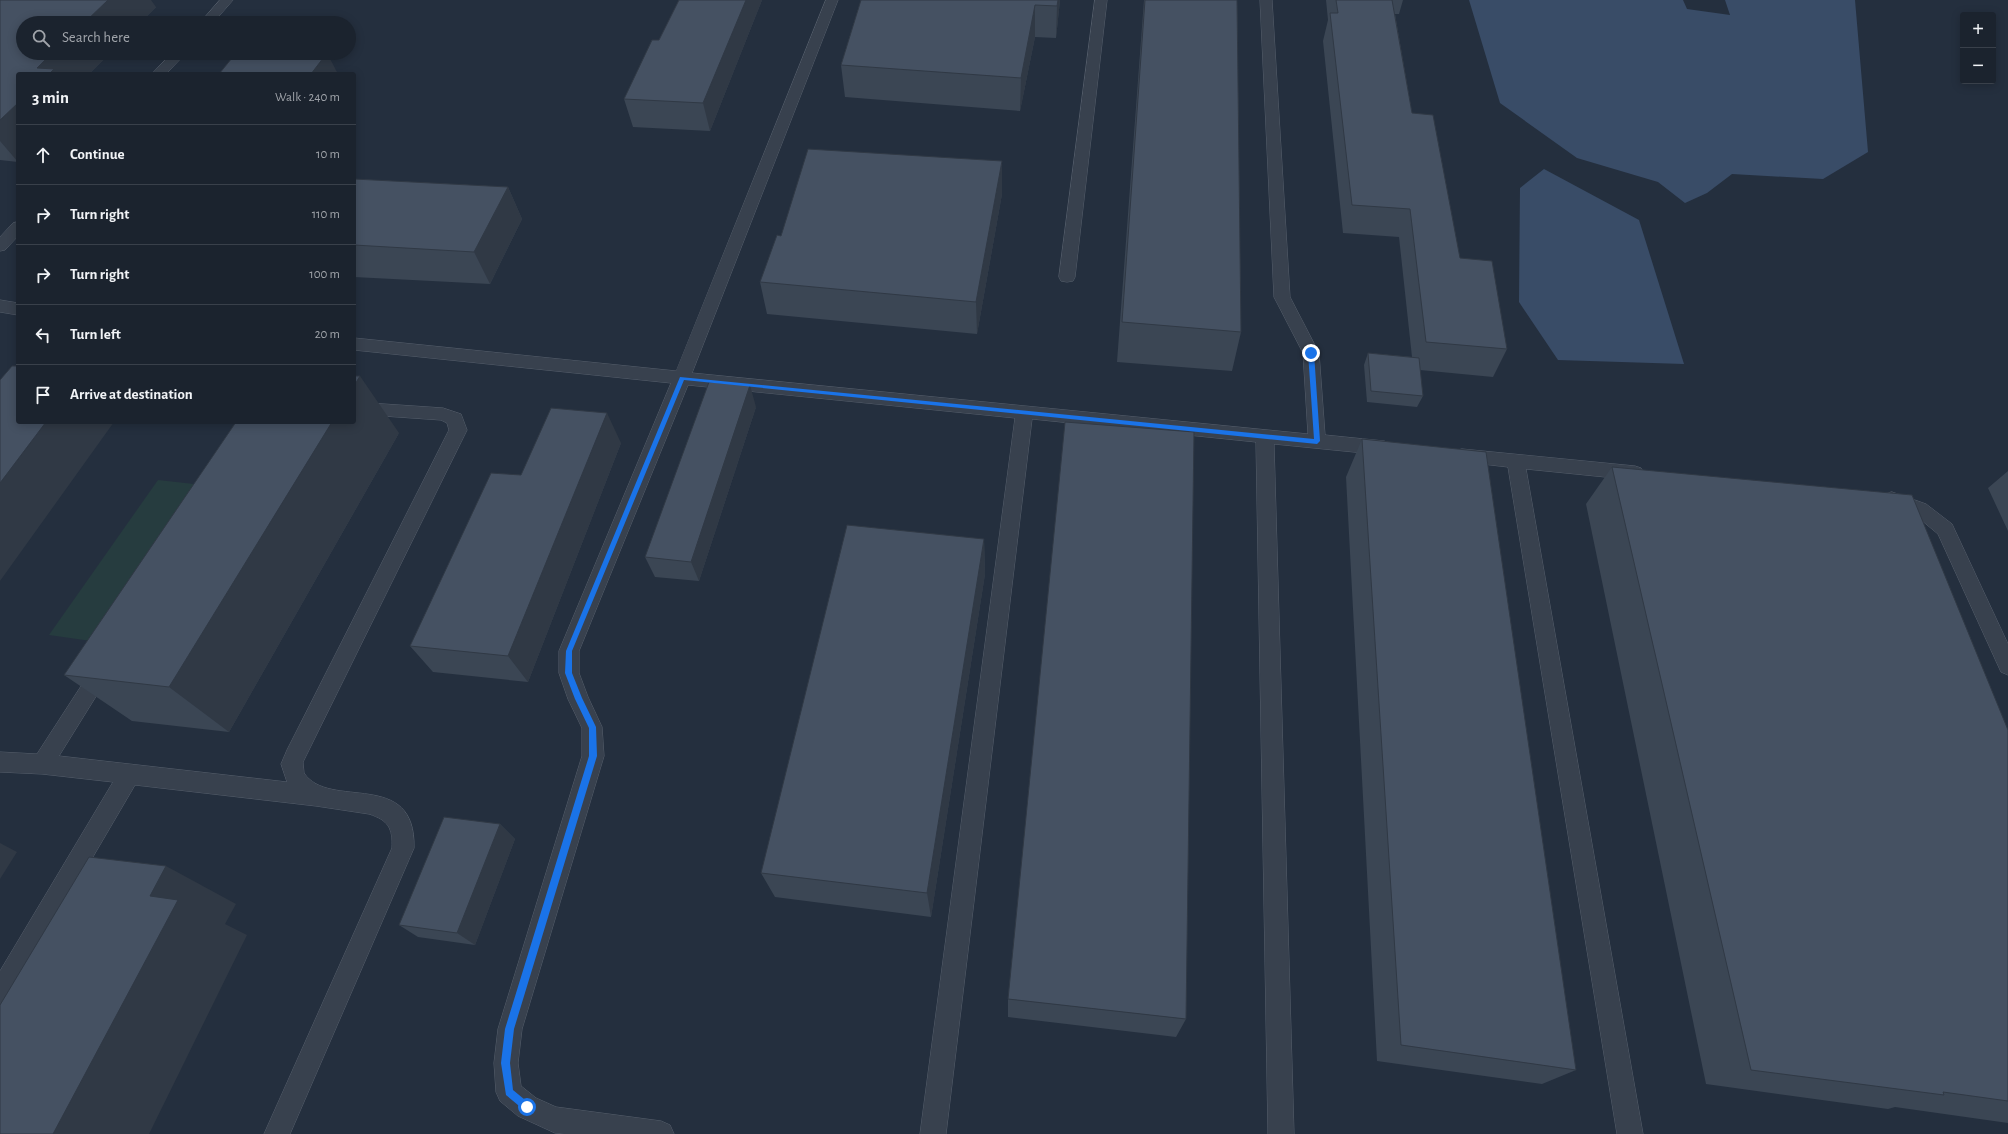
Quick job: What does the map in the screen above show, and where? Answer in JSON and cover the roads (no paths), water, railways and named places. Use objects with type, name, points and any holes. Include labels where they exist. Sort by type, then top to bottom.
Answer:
[{"type":"lane","points":[[213,16],[228,0]]},
{"type":"lane","points":[[661,1134],[555,1120],[527,1107],[509,1092],[506,1063],[510,1029],[593,756],[592,727],[578,699],[569,673],[569,651],[682,378],[832,0]]},
{"type":"lane","points":[[1067,277],[1101,0]]},
{"type":"lane","points":[[1266,0],[1282,297],[1311,353],[1317,441]]},
{"type":"lane","points":[[161,72],[172,60]]},
{"type":"lane","points":[[0,246],[16,229]]},
{"type":"lane","points":[[0,306],[16,309]]},
{"type":"lane","points":[[356,344],[1401,450]]},
{"type":"lane","points":[[315,796],[302,789],[295,779],[292,764],[458,430],[455,420],[443,414],[356,408]]},
{"type":"lane","points":[[933,1134],[1024,412]]},
{"type":"lane","points":[[1265,436],[1281,1134]]},
{"type":"lane","points":[[1447,454],[1650,475]]},
{"type":"lane","points":[[1516,461],[1630,1134]]},
{"type":"lane","points":[[1879,498],[1895,499],[1920,509],[1944,529],[2008,666]]},
{"type":"lane","points":[[42,764],[112,657]]},
{"type":"lane","points":[[0,762],[42,764],[315,796],[369,803],[391,812],[403,830],[403,848],[277,1134]]},
{"type":"lane","points":[[0,994],[130,774]]},
{"type":"water","points":[[1469,0],[1683,0],[1687,9],[1730,15],[1725,0],[1855,0],[1868,152],[1823,179],[1732,174],[1707,193],[1685,203],[1658,182],[1577,158],[1500,103]]},
{"type":"water","points":[[1544,169],[1639,220],[1684,364],[1558,360],[1519,302],[1520,188]]}]
